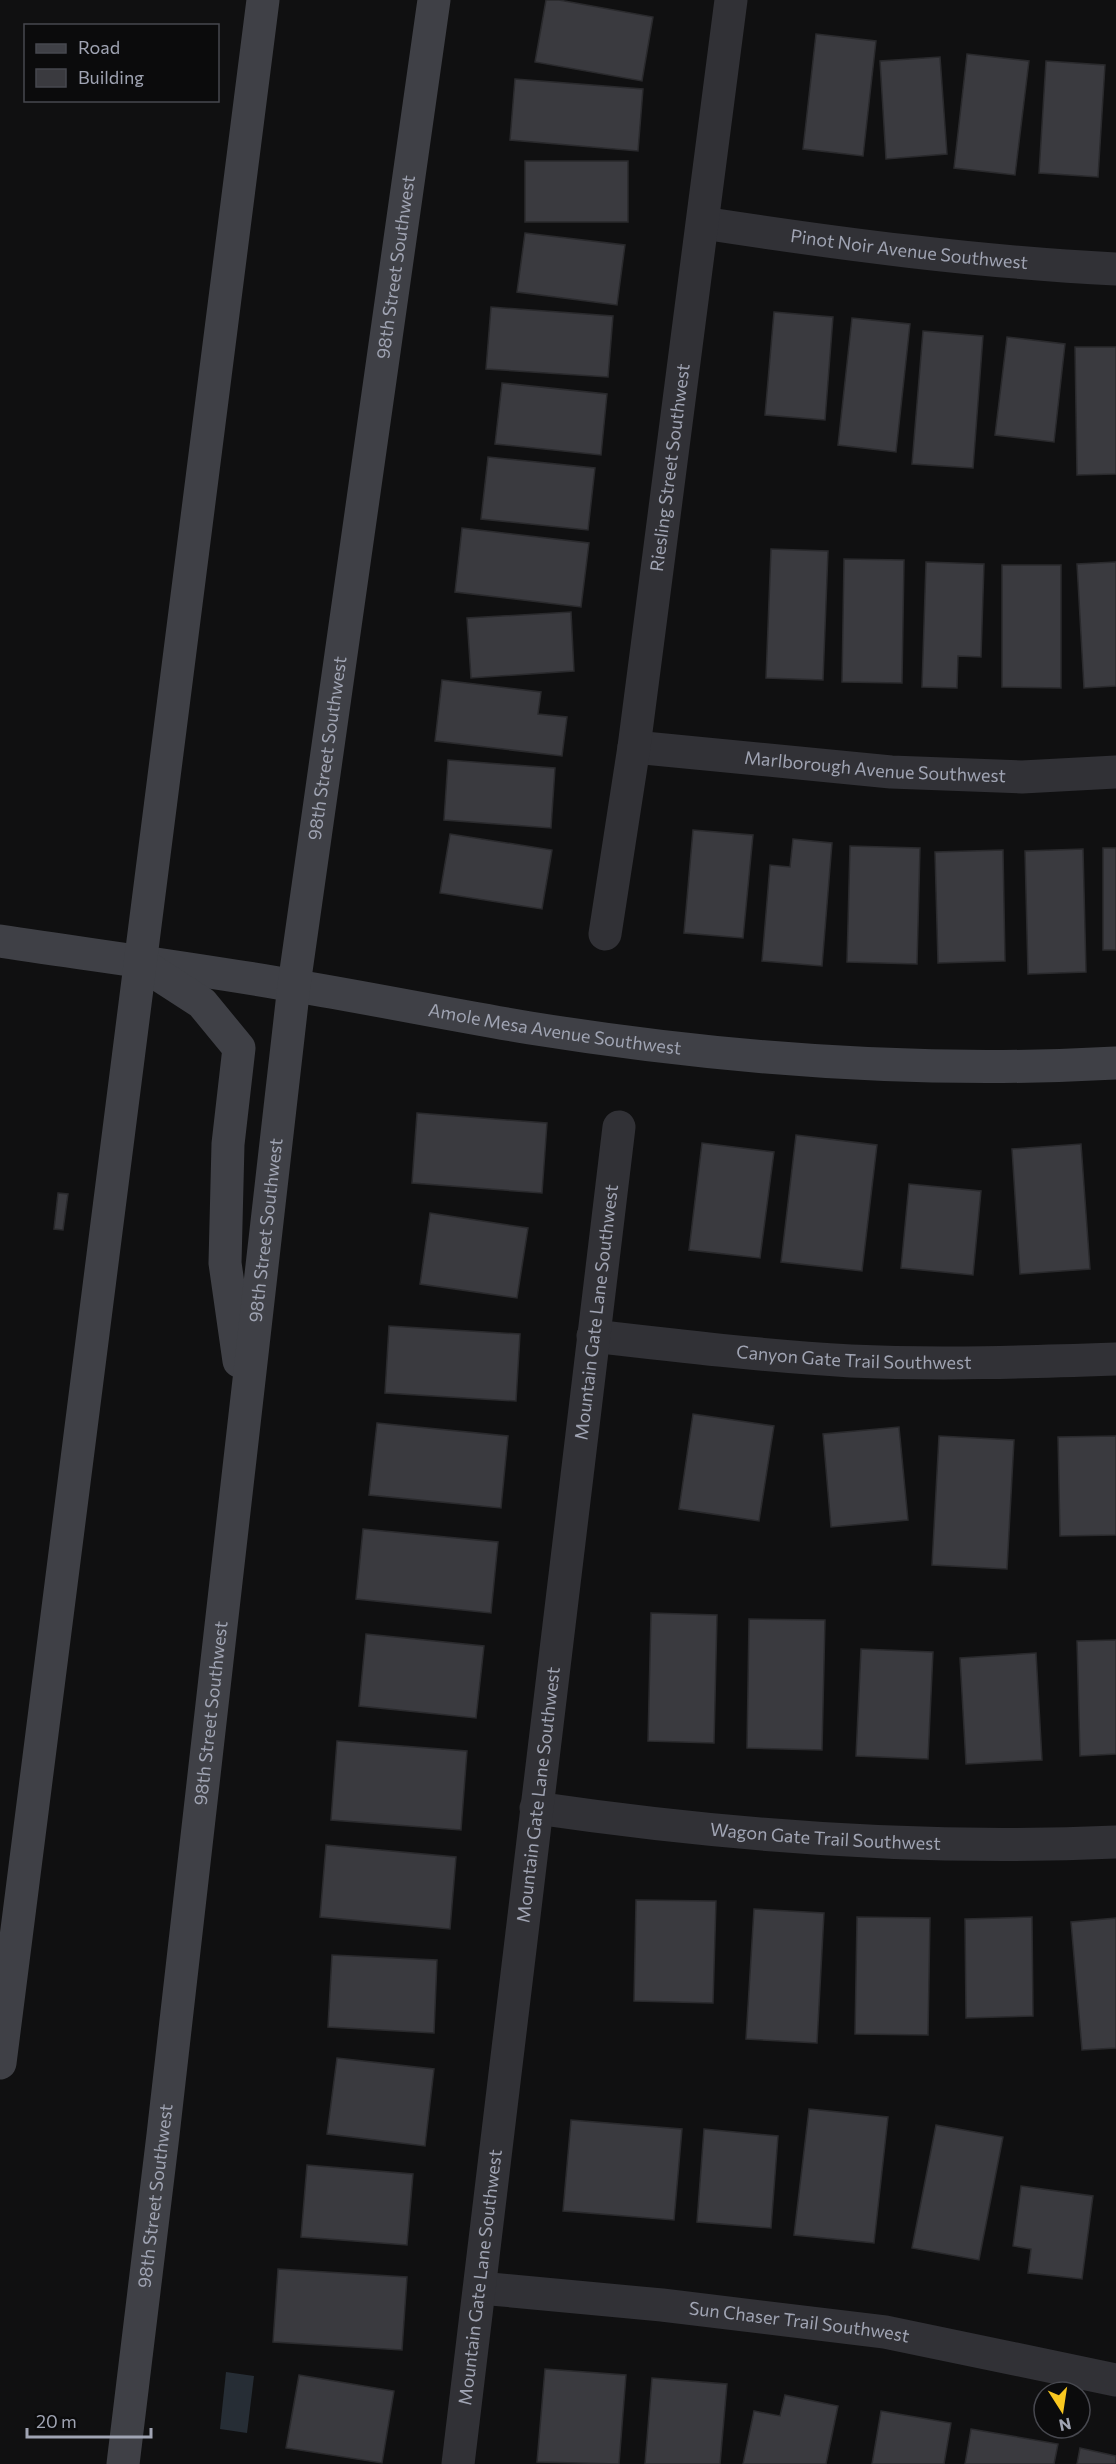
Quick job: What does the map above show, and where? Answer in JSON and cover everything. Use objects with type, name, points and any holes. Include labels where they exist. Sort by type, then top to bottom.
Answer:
[{"type":"main road","points":[[0,2063],[263,0]]},
{"type":"main road","name":"98th Street Southwest","points":[[123,2464],[294,986],[434,0]]},
{"type":"main road","name":"Amole Mesa Avenue Southwest","points":[[0,941],[294,986],[530,1028],[681,1049],[867,1065],[1045,1067],[1116,1063]]},
{"type":"main road","points":[[139,962],[202,1003],[239,1048],[228,1144],[225,1263],[246,1403]]},
{"type":"street","name":"Riesling Street Southwest","points":[[605,934],[634,747],[731,0]]},
{"type":"street","name":"Pinot Noir Avenue Southwest","points":[[703,223],[917,254],[1020,264],[1116,269]]},
{"type":"street","name":"Marlborough Avenue Southwest","points":[[634,747],[891,772],[1022,777],[1116,772]]},
{"type":"street","name":"Mountain Gate Lane Southwest","points":[[458,2464],[618,1127]]},
{"type":"street","name":"Canyon Gate Trail Southwest","points":[[593,1336],[717,1351],[852,1361],[984,1363],[1116,1359]]},
{"type":"street","name":"Wagon Gate Trail Southwest","points":[[536,1808],[666,1826],[804,1838],[920,1844],[1116,1842]]},
{"type":"street","name":"Sun Chaser Trail Southwest","points":[[480,2288],[662,2305],[885,2332],[1116,2380]]},
{"type":"shaded area","points":[[226,2372],[254,2376],[247,2433],[220,2429]]},
{"type":"building","points":[[546,0],[559,0],[653,17],[642,81],[535,62]]},
{"type":"building","points":[[816,34],[876,41],[863,156],[803,149]]},
{"type":"building","points":[[967,54],[1029,61],[1015,175],[954,168]]},
{"type":"building","points":[[940,57],[947,154],[886,159],[880,61]]},
{"type":"building","points":[[1046,61],[1105,65],[1098,177],[1039,173]]},
{"type":"building","points":[[515,79],[643,89],[638,151],[510,140]]},
{"type":"building","points":[[525,161],[628,161],[628,222],[525,222]]},
{"type":"building","points":[[525,233],[625,245],[617,305],[517,292]]},
{"type":"building","points":[[491,307],[613,316],[608,377],[486,369]]},
{"type":"building","points":[[774,312],[833,317],[825,420],[765,415]]},
{"type":"building","points":[[852,318],[910,324],[896,452],[838,445]]},
{"type":"building","points":[[923,331],[983,336],[973,468],[912,464]]},
{"type":"building","points":[[1007,337],[1065,344],[1054,442],[995,435]]},
{"type":"building","points":[[1075,347],[1116,347],[1116,474],[1077,475]]},
{"type":"building","points":[[502,383],[607,394],[601,455],[495,444]]},
{"type":"building","points":[[488,457],[595,468],[588,530],[481,519]]},
{"type":"building","points":[[462,528],[589,543],[581,607],[455,592]]},
{"type":"building","points":[[771,549],[828,551],[823,680],[766,678]]},
{"type":"building","points":[[844,559],[904,560],[902,683],[842,682]]},
{"type":"building","points":[[926,562],[984,564],[981,657],[958,656],[957,688],[922,687]]},
{"type":"building","points":[[1116,562],[1116,686],[1084,688],[1077,564]]},
{"type":"building","points":[[1002,565],[1061,565],[1061,688],[1002,687]]},
{"type":"building","points":[[571,612],[574,671],[471,678],[467,618]]},
{"type":"building","points":[[442,680],[541,692],[538,714],[567,717],[562,756],[435,741]]},
{"type":"building","points":[[448,760],[555,768],[551,828],[444,820]]},
{"type":"building","points":[[693,830],[753,835],[743,938],[684,933]]},
{"type":"building","points":[[450,834],[552,850],[542,909],[440,893]]},
{"type":"building","points":[[793,839],[832,843],[822,966],[762,961],[770,865],[790,867]]},
{"type":"building","points":[[850,846],[920,848],[917,964],[847,962]]},
{"type":"building","points":[[1103,848],[1116,848],[1116,950],[1103,950]]},
{"type":"building","points":[[1083,849],[1086,972],[1028,974],[1025,851]]},
{"type":"building","points":[[1003,850],[1005,961],[938,963],[935,852]]},
{"type":"building","points":[[417,1113],[547,1123],[542,1193],[412,1183]]},
{"type":"building","points":[[796,1135],[877,1145],[862,1271],[781,1262]]},
{"type":"building","points":[[702,1143],[774,1152],[760,1258],[689,1250]]},
{"type":"building","points":[[1081,1144],[1090,1269],[1020,1274],[1012,1149]]},
{"type":"building","points":[[909,1184],[981,1191],[973,1275],[901,1268]]},
{"type":"building","points":[[58,1193],[68,1194],[63,1230],[54,1229]]},
{"type":"building","points":[[430,1213],[528,1228],[517,1298],[420,1284]]},
{"type":"building","points":[[389,1326],[520,1334],[516,1401],[385,1393]]},
{"type":"building","points":[[693,1414],[774,1426],[759,1521],[679,1509]]},
{"type":"building","points":[[377,1423],[508,1436],[501,1508],[369,1495]]},
{"type":"building","points":[[899,1427],[908,1520],[831,1527],[823,1434]]},
{"type":"building","points":[[939,1436],[1014,1440],[1007,1569],[932,1565]]},
{"type":"building","points":[[1116,1436],[1116,1535],[1060,1536],[1058,1437]]},
{"type":"building","points":[[363,1529],[498,1542],[491,1613],[356,1599]]},
{"type":"building","points":[[651,1613],[717,1615],[714,1743],[648,1741]]},
{"type":"building","points":[[749,1619],[825,1620],[822,1750],[747,1748]]},
{"type":"building","points":[[366,1634],[484,1646],[476,1718],[359,1706]]},
{"type":"building","points":[[1116,1640],[1116,1754],[1080,1756],[1077,1641]]},
{"type":"building","points":[[861,1649],[933,1652],[928,1759],[856,1756]]},
{"type":"building","points":[[1036,1653],[1042,1760],[966,1764],[960,1658]]},
{"type":"building","points":[[337,1741],[467,1751],[461,1830],[331,1820]]},
{"type":"building","points":[[326,1845],[456,1857],[450,1929],[320,1917]]},
{"type":"building","points":[[636,1900],[716,1901],[713,2003],[634,2001]]},
{"type":"building","points":[[754,1909],[824,1913],[817,2043],[746,2039]]},
{"type":"building","points":[[857,1917],[930,1918],[928,2035],[855,2034]]},
{"type":"building","points":[[1032,1917],[1033,2016],[966,2018],[965,1919]]},
{"type":"building","points":[[1116,1918],[1116,2048],[1082,2050],[1071,1922]]},
{"type":"building","points":[[332,1955],[437,1960],[434,2033],[328,2027]]},
{"type":"building","points":[[337,2058],[434,2069],[425,2146],[327,2134]]},
{"type":"building","points":[[809,2109],[888,2117],[874,2243],[794,2235]]},
{"type":"building","points":[[571,2120],[682,2129],[674,2220],[563,2211]]},
{"type":"building","points":[[936,2125],[1003,2137],[979,2260],[912,2248]]},
{"type":"building","points":[[704,2129],[778,2136],[771,2228],[697,2222]]},
{"type":"building","points":[[307,2165],[413,2174],[407,2245],[301,2237]]},
{"type":"building","points":[[1021,2186],[1093,2196],[1082,2279],[1028,2273],[1031,2249],[1013,2246]]},
{"type":"building","points":[[278,2269],[407,2277],[402,2350],[273,2342]]},
{"type":"building","points":[[545,2369],[626,2375],[619,2464],[537,2462]]},
{"type":"building","points":[[299,2375],[394,2391],[382,2463],[286,2448]]},
{"type":"building","points":[[652,2378],[727,2384],[720,2464],[645,2464]]},
{"type":"building","points":[[785,2395],[838,2406],[826,2464],[743,2464],[754,2411],[780,2416]]},
{"type":"building","points":[[881,2411],[951,2423],[944,2464],[872,2464]]},
{"type":"building","points":[[971,2429],[1058,2444],[1054,2464],[965,2464]]},
{"type":"building","points":[[1080,2448],[1116,2456],[1116,2464],[1077,2464]]}]
